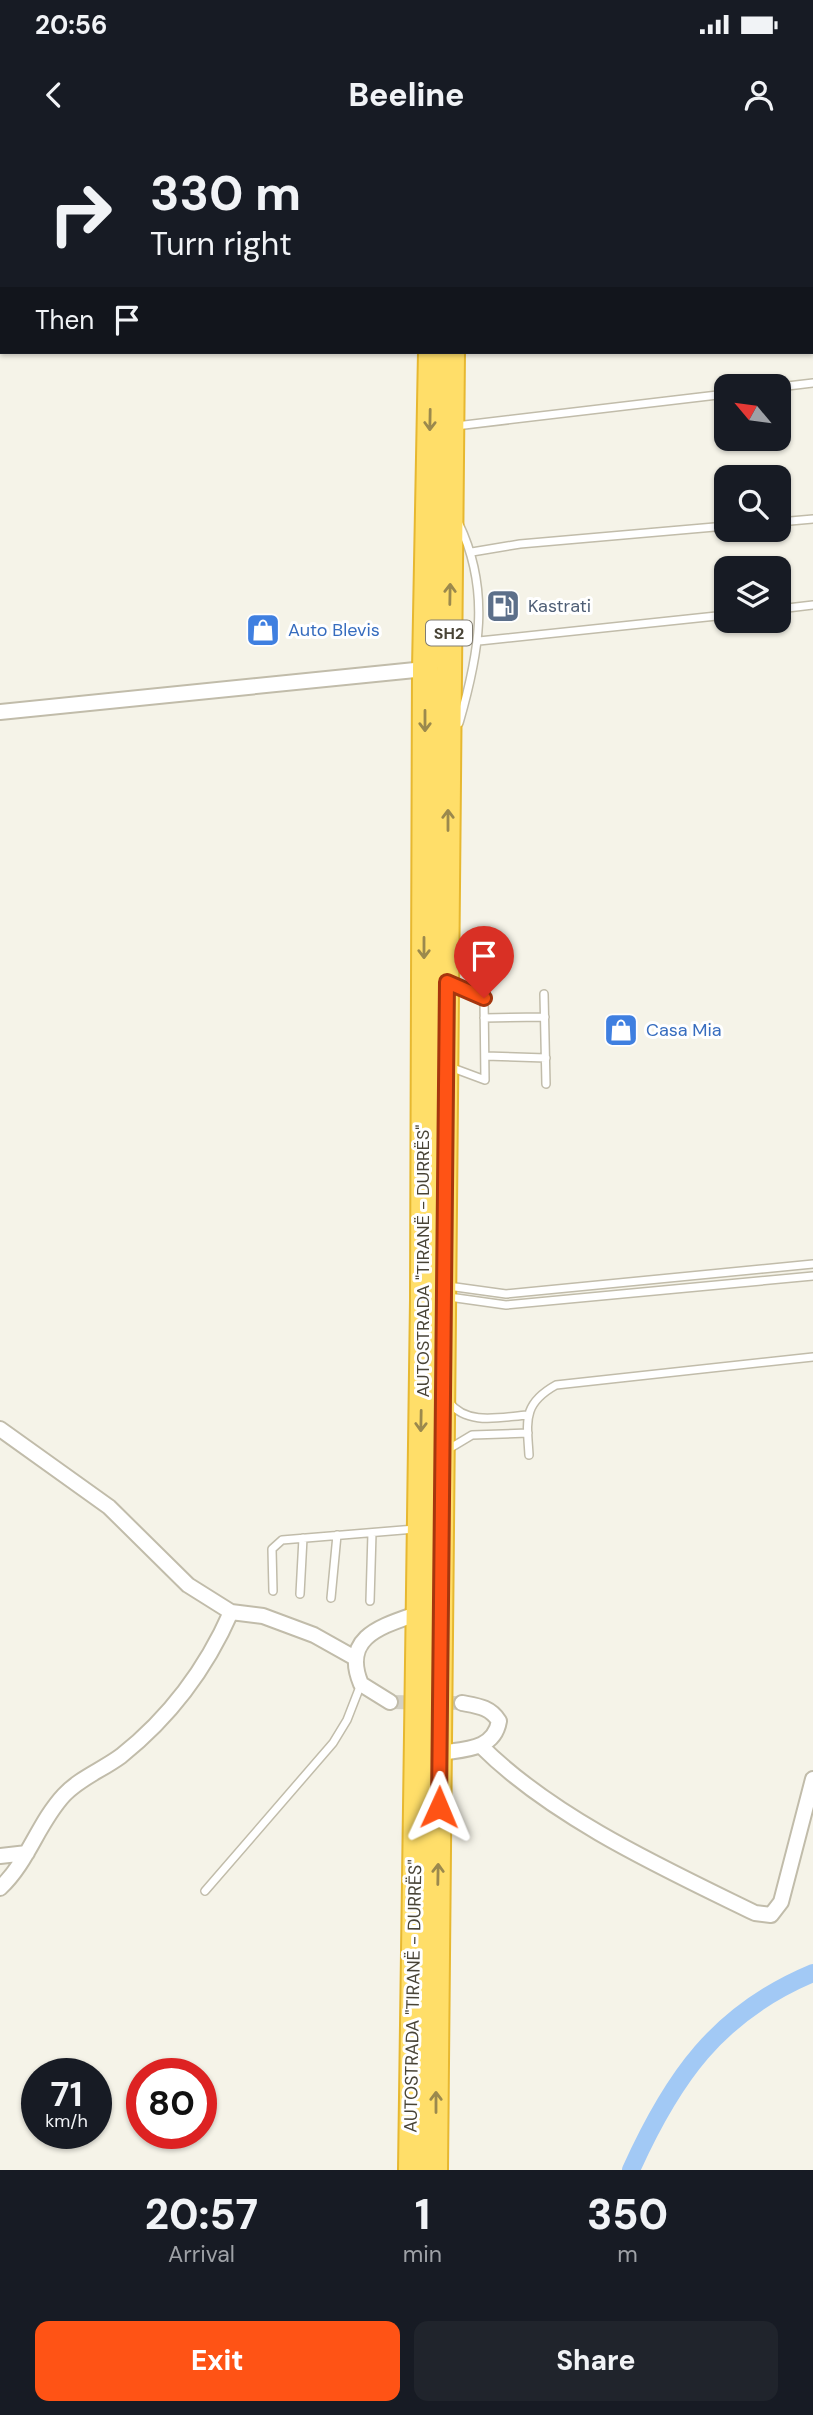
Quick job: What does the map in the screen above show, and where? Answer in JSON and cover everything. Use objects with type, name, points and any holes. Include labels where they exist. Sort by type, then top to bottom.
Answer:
[{"type":"highway","name":"AUTOSTRADA \"TIRANË - DURRËS\"","points":[[408,2165],[424,1300],[425,669],[431,354]]},
{"type":"highway","name":"AUTOSTRADA \"TIRANË - DURRËS\"","points":[[435,2170],[452,354]]},
{"type":"street","points":[[0,712],[425,669]]},
{"type":"street","points":[[0,1429],[109,1507],[188,1585],[230,1612],[263,1616],[314,1635],[355,1658]]},
{"type":"street","points":[[0,1888],[16,1873],[54,1806],[72,1786],[120,1756],[197,1678],[230,1612]]},
{"type":"street","points":[[390,1702],[361,1684],[355,1658],[363,1640],[379,1627],[419,1613]]},
{"type":"street","points":[[440,1753],[481,1746],[492,1740],[499,1721],[494,1712],[484,1707],[462,1703]]},
{"type":"street","points":[[481,1746],[509,1772],[551,1801],[654,1864],[755,1913],[771,1915],[781,1902],[813,1779]]},
{"type":"street","points":[[0,1856],[27,1853]]},
{"type":"lane","points":[[791,386],[813,383]]},
{"type":"lane","points":[[452,427],[714,395]]},
{"type":"lane","points":[[448,761],[479,641],[477,572],[472,552],[451,505]]},
{"type":"lane","points":[[791,521],[813,519]]},
{"type":"lane","points":[[472,552],[520,544],[714,527]]},
{"type":"lane","points":[[791,608],[813,605]]},
{"type":"lane","points":[[479,641],[714,616]]},
{"type":"lane","points":[[446,1066],[485,1080],[484,998],[447,982]]},
{"type":"lane","points":[[544,994],[546,1084]]},
{"type":"lane","points":[[484,1018],[545,1017]]},
{"type":"lane","points":[[485,1056],[546,1058]]},
{"type":"lane","points":[[445,1291],[506,1294],[813,1264]]},
{"type":"lane","points":[[445,1291],[506,1304],[813,1276]]},
{"type":"lane","points":[[529,1455],[527,1415],[544,1391],[556,1385],[813,1357]]},
{"type":"lane","points":[[442,1382],[450,1405],[462,1414],[475,1419],[527,1415]]},
{"type":"lane","points":[[441,1447],[452,1447],[472,1435],[528,1433]]},
{"type":"lane","points":[[273,1591],[272,1549],[282,1540],[419,1529]]},
{"type":"lane","points":[[370,1601],[372,1532]]},
{"type":"lane","points":[[331,1598],[337,1535]]},
{"type":"lane","points":[[300,1594],[303,1538]]},
{"type":"lane","points":[[205,1891],[333,1743],[347,1720],[361,1684]]},
{"type":"waterway","points":[[631,2170],[663,2106],[701,2052],[750,2008],[779,1989],[813,1973]]},
{"type":"tunnel","points":[[390,1702],[462,1703]]},
{"type":"place","name":"Kastrati","points":[[503,606]]},
{"type":"place","name":"Auto Blevis","points":[[263,630]]},
{"type":"place","name":"Casa Mia","points":[[621,1030]]},
{"type":"route","points":[[439,1807],[447,982],[484,998]]}]
